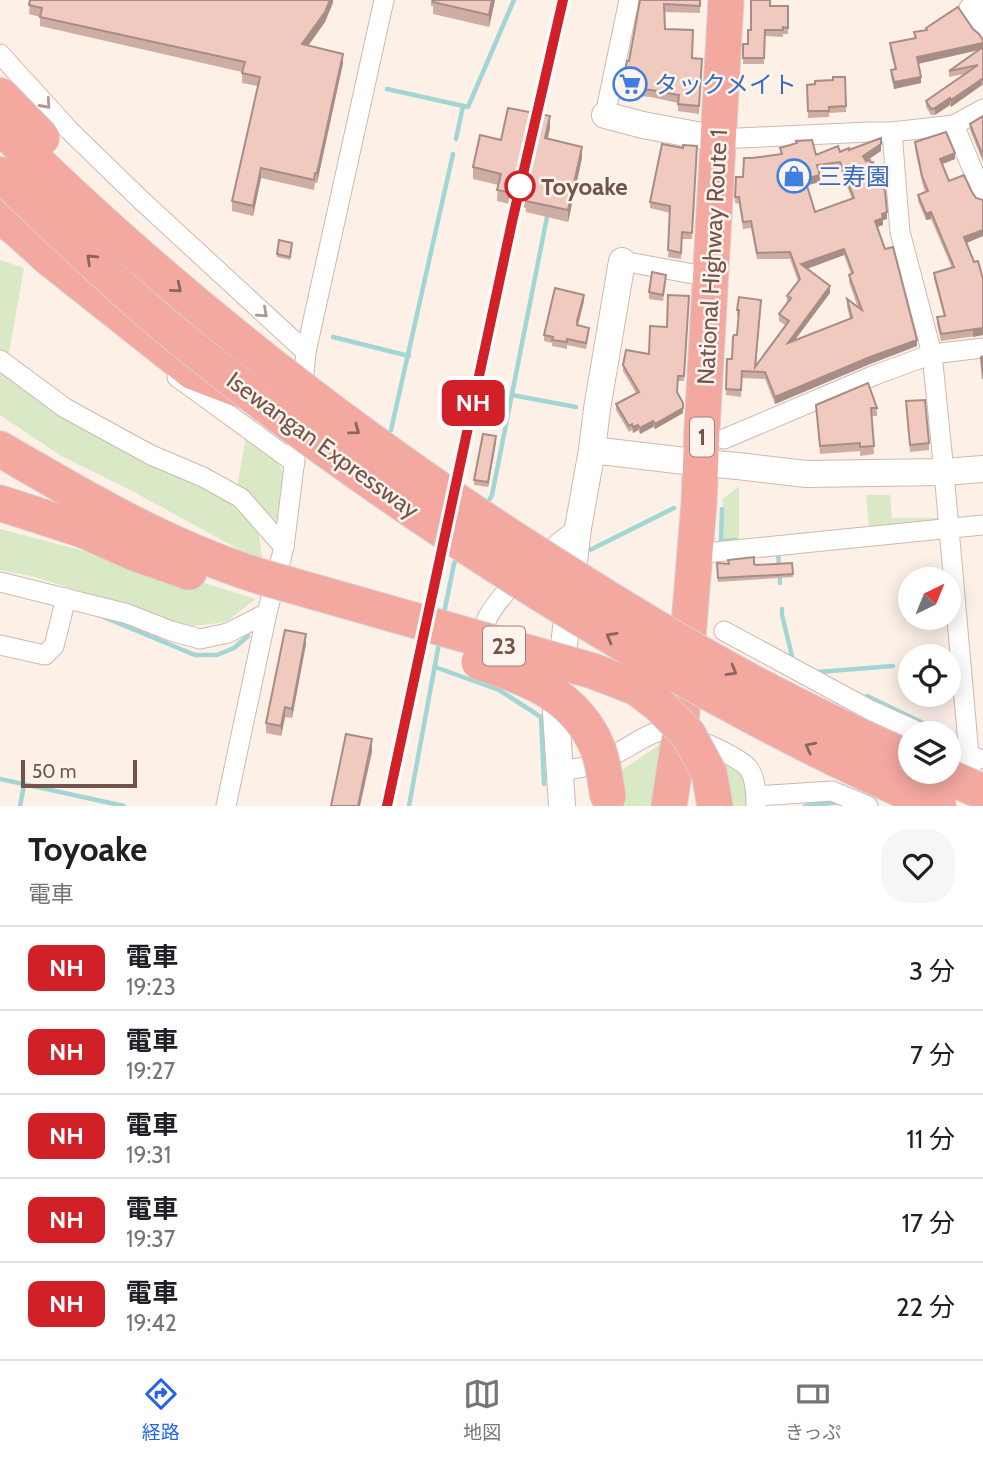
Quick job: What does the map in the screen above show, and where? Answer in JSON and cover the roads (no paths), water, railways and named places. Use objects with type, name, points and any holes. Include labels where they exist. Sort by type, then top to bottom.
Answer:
[{"type":"highway","name":"National Highway Route 1","points":[[669,806],[680,734],[695,554],[713,451],[702,429],[726,0]]},
{"type":"highway","points":[[0,95],[132,226],[138,256]]},
{"type":"highway","name":"Isewangan Expressway","points":[[0,127],[138,256],[270,366],[427,482],[614,602],[744,678],[898,754]]},
{"type":"highway","name":"Isewangan Expressway","points":[[0,174],[128,294],[194,349],[329,452],[417,514],[602,632],[734,707],[888,785],[939,806]]},
{"type":"highway","points":[[0,215],[49,258],[193,372],[253,395]]},
{"type":"highway","points":[[0,430],[254,588]]},
{"type":"highway","name":"23","points":[[0,449],[107,511],[254,588],[593,671],[637,688],[688,733],[712,789]]},
{"type":"highway","name":"23","points":[[0,503],[83,530],[137,554],[254,588],[518,674],[563,700],[591,733],[599,751],[608,802]]},
{"type":"highway","points":[[0,523],[78,545],[137,554]]},
{"type":"highway","points":[[961,782],[983,792]]},
{"type":"main road","points":[[605,115],[718,139]]},
{"type":"main road","points":[[562,806],[556,712],[578,528],[622,261]]},
{"type":"main road","points":[[592,450],[713,451],[737,466],[806,474],[983,469]]},
{"type":"street","points":[[0,582],[128,614],[201,639],[228,633],[254,588],[284,547],[306,352],[384,0]]},
{"type":"street","points":[[605,115],[629,0]]},
{"type":"street","points":[[983,2],[969,8],[983,29]]},
{"type":"street","points":[[0,54],[69,131],[306,352]]},
{"type":"street","points":[[718,139],[892,132],[954,125],[983,109]]},
{"type":"street","points":[[954,125],[983,194]]},
{"type":"street","points":[[0,215],[69,131]]},
{"type":"street","points":[[892,132],[900,232],[932,354],[976,758],[976,806]]},
{"type":"street","points":[[0,237],[132,344],[295,463]]},
{"type":"street","points":[[622,261],[710,277]]},
{"type":"street","points":[[713,451],[874,375],[932,354],[983,348]]},
{"type":"street","points":[[0,360],[65,408],[151,455],[203,477],[241,498],[284,547]]},
{"type":"street","points":[[695,554],[983,526]]},
{"type":"street","points":[[556,712],[516,686],[478,672],[485,623],[501,596],[559,541],[578,528]]},
{"type":"street","points":[[226,806],[254,588]]},
{"type":"street","points":[[0,645],[45,655],[54,646],[66,597]]},
{"type":"street","points":[[724,631],[898,723]]},
{"type":"street","points":[[832,791],[870,710]]},
{"type":"street","points":[[560,771],[584,767],[664,730],[680,734],[740,760],[749,769],[756,801],[832,791],[868,806]]},
{"type":"waterway","points":[[387,89],[468,107],[514,0]]},
{"type":"waterway","points":[[456,139],[463,106]]},
{"type":"waterway","points":[[391,430],[453,154]]},
{"type":"waterway","points":[[487,504],[492,495],[548,212]]},
{"type":"waterway","points":[[333,337],[409,356]]},
{"type":"waterway","points":[[512,395],[576,407]]},
{"type":"waterway","points":[[590,550],[674,508]]},
{"type":"waterway","points":[[722,509],[721,541],[736,540]]},
{"type":"waterway","points":[[778,552],[780,583]]},
{"type":"waterway","points":[[444,613],[457,557]]},
{"type":"waterway","points":[[782,609],[793,660]]},
{"type":"waterway","points":[[101,616],[195,655],[217,655],[234,648],[248,636]]},
{"type":"waterway","points":[[409,806],[439,643]]},
{"type":"waterway","points":[[818,672],[893,666]]},
{"type":"waterway","points":[[435,667],[499,690],[541,717],[544,784]]},
{"type":"waterway","points":[[867,696],[919,721]]},
{"type":"waterway","points":[[0,779],[124,806]]},
{"type":"waterway","points":[[20,806],[24,785]]},
{"type":"waterway","points":[[805,806],[839,802]]},
{"type":"railway","points":[[532,133],[563,0]]},
{"type":"railway","points":[[387,806],[519,188]]},
{"type":"train","name":"NH","points":[[387,806],[512,222],[563,0]]},
{"type":"place","name":"タックメイト","points":[[630,84]]},
{"type":"place","name":"三寿園","points":[[794,176]]},
{"type":"place","name":"Toyoake","points":[[520,186]]}]
